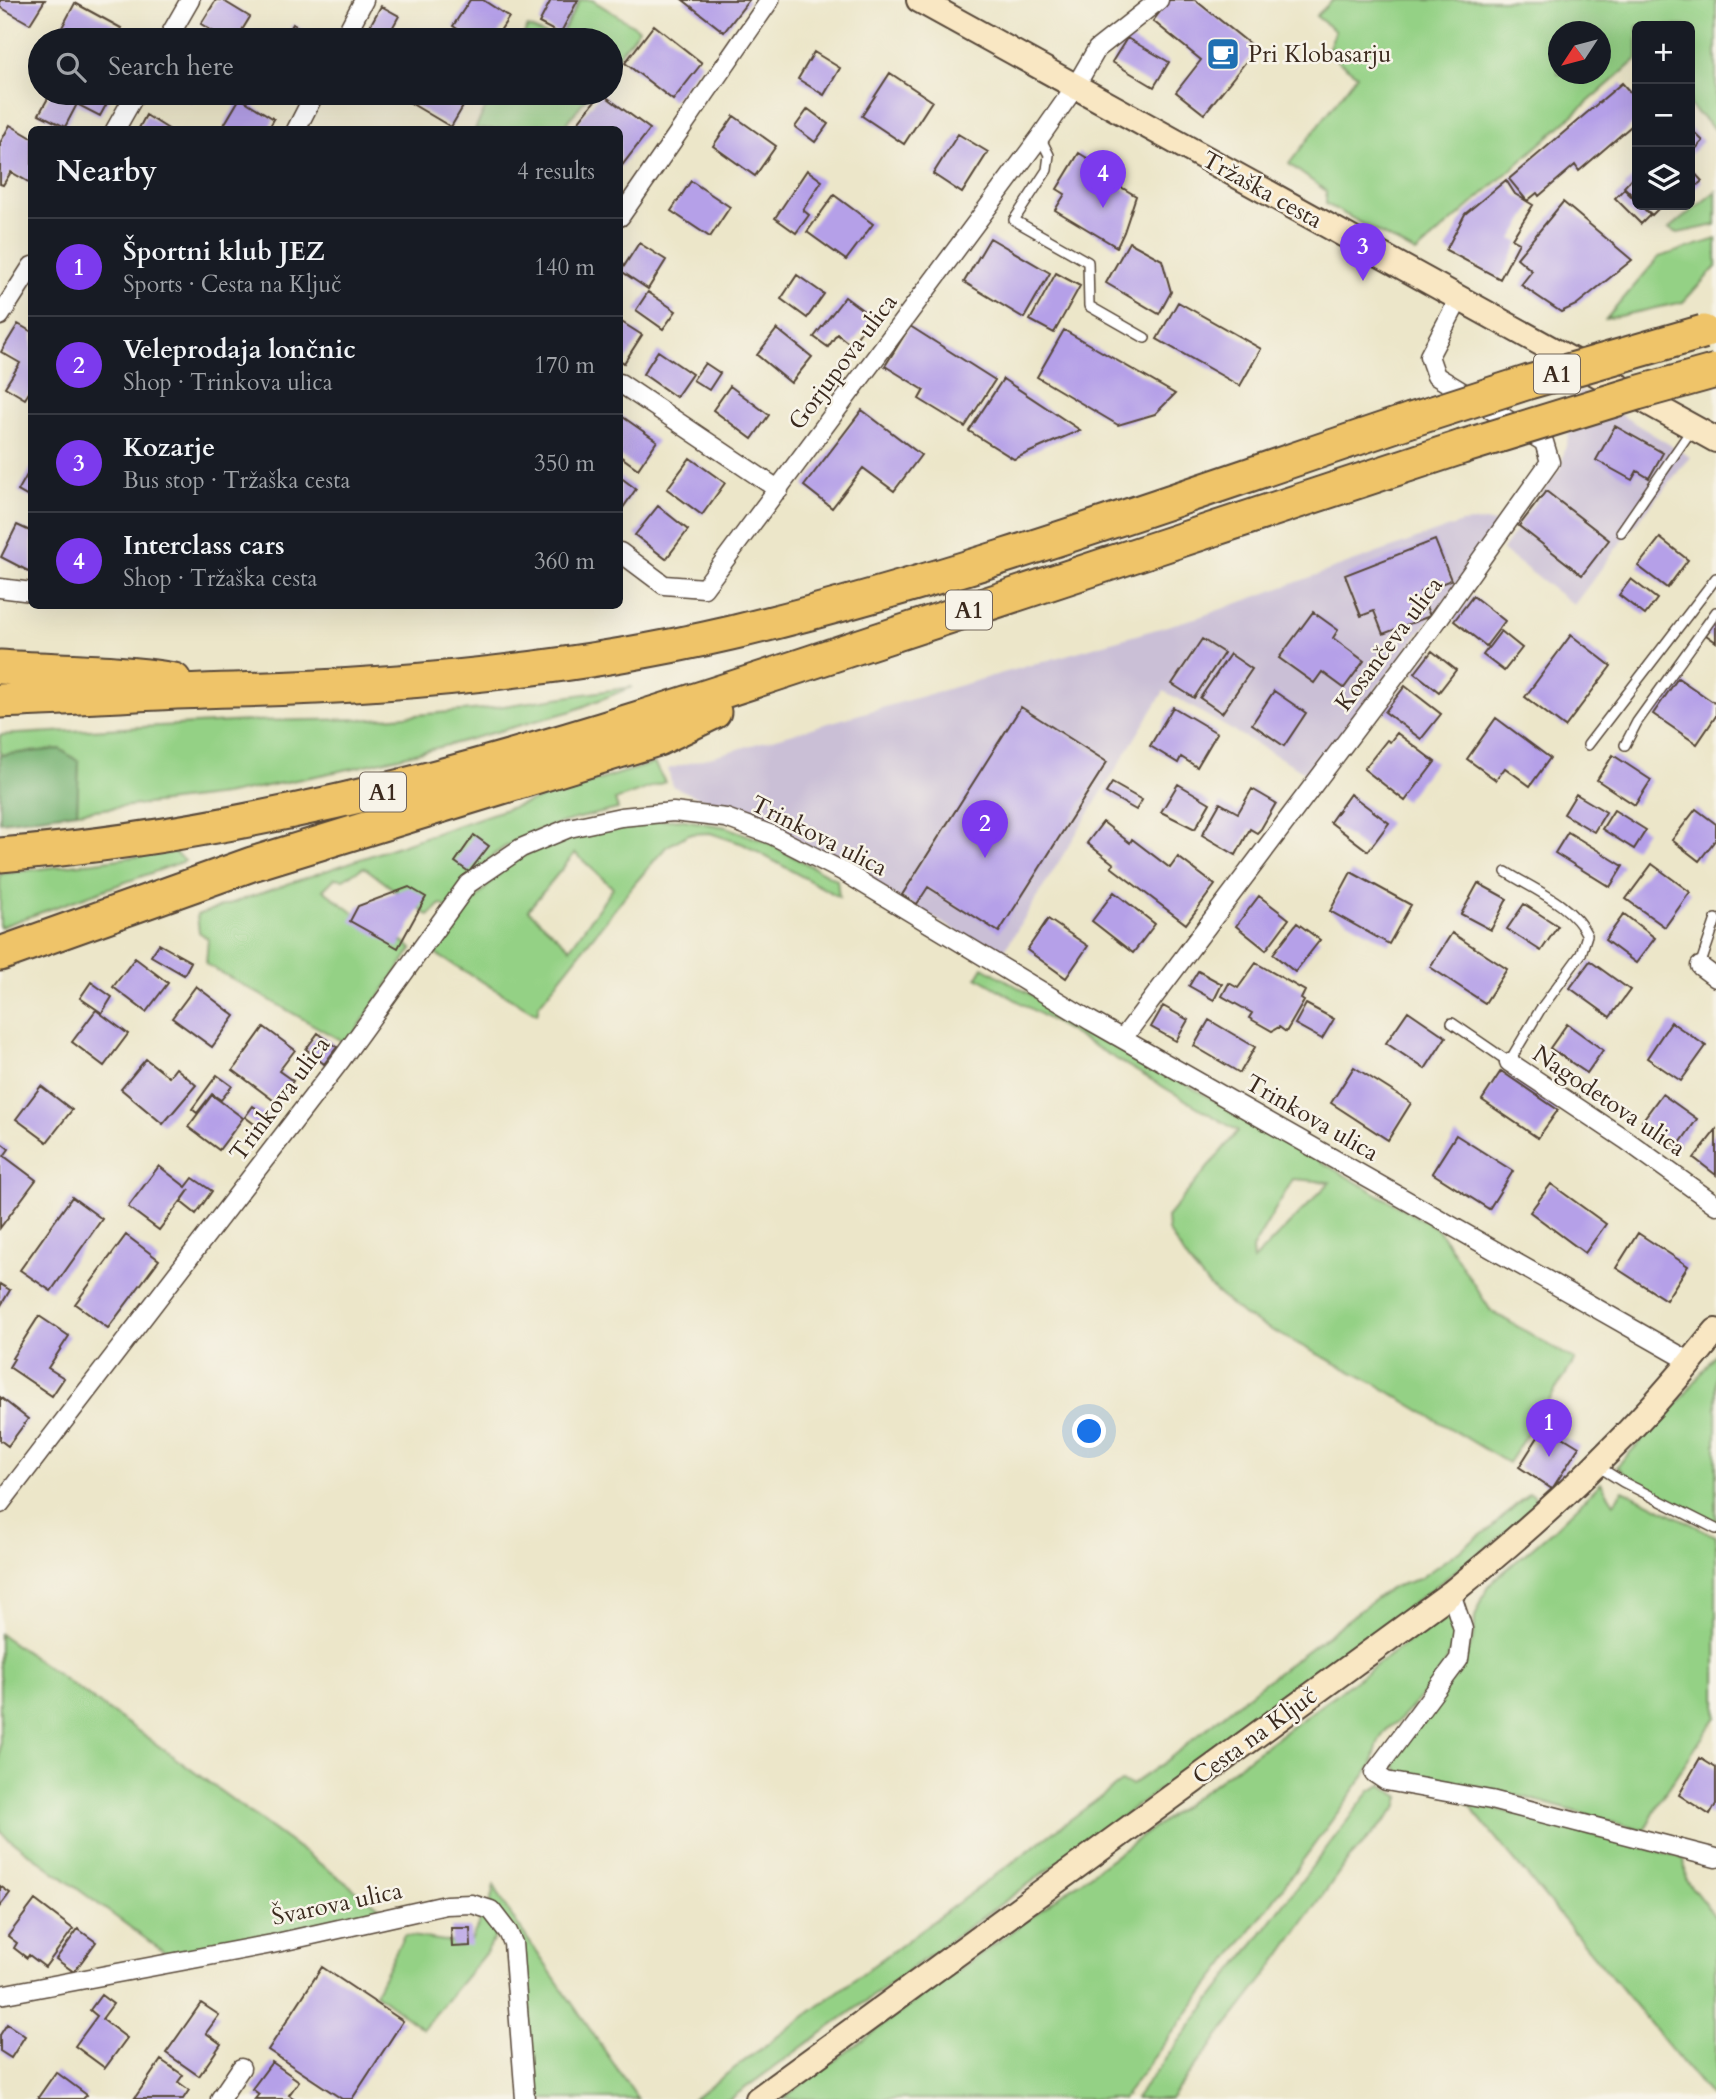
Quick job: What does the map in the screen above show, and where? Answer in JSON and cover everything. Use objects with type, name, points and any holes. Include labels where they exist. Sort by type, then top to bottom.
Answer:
[{"type":"highway","name":"A1","points":[[0,667],[133,673],[232,690],[269,690],[433,680],[553,666],[730,633],[904,587],[1529,382],[1710,330]]},
{"type":"highway","name":"A1","points":[[0,855],[192,830],[359,797],[546,748],[1462,447],[1716,371]]},
{"type":"highway","points":[[0,954],[252,864],[658,739],[726,705],[755,681]]},
{"type":"highway","points":[[0,701],[232,690]]},
{"type":"street","points":[[174,28],[190,0]]},
{"type":"street","points":[[349,28],[364,0]]},
{"type":"street","points":[[623,213],[770,0]]},
{"type":"street","name":"Tržaška cesta","points":[[919,0],[1716,440]]},
{"type":"street","name":"Gorjupova ulica","points":[[623,554],[664,585],[704,588],[1040,137],[1075,87],[1097,49],[1159,0]]},
{"type":"street","points":[[117,126],[129,105]]},
{"type":"street","points":[[298,126],[310,105]]},
{"type":"street","points":[[0,316],[28,272]]},
{"type":"street","name":"Kosančeva ulica","points":[[1123,1038],[1437,621],[1550,462],[1544,442],[1436,376],[1429,356],[1459,299]]},
{"type":"street","points":[[623,385],[779,490]]},
{"type":"street","points":[[0,588],[28,592]]},
{"type":"street","name":"Trinkova ulica","points":[[0,1504],[341,1060],[468,884],[521,848],[569,828],[621,817],[673,812],[726,818],[772,835],[844,873],[1123,1038],[1691,1362]]},
{"type":"street","points":[[1700,966],[1716,978]]},
{"type":"street","name":"Nagodetova ulica","points":[[1509,1062],[1626,1140],[1716,1205]]},
{"type":"street","name":"Cesta na Ključ","points":[[758,2099],[1451,1593],[1509,1546],[1597,1466],[1640,1422],[1716,1331]]},
{"type":"street","points":[[1451,1593],[1463,1629],[1459,1659],[1374,1773],[1387,1781],[1491,1800],[1716,1858]]},
{"type":"street","name":"Švarova ulica","points":[[0,1994],[272,1944],[446,1905],[472,1904],[491,1910],[509,1932],[513,1943],[524,2099]]},
{"type":"street","points":[[219,2099],[242,2068]]},
{"type":"lane","points":[[1040,137],[1049,155],[1047,170],[1014,220],[1088,262],[1089,306],[1145,338]]},
{"type":"lane","points":[[1620,532],[1693,428]]},
{"type":"lane","points":[[1588,746],[1716,578]]},
{"type":"lane","points":[[1625,745],[1637,722],[1716,612]]},
{"type":"lane","points":[[1451,1023],[1509,1062],[1540,1010],[1581,954],[1587,934],[1582,924],[1562,906],[1506,872]]},
{"type":"lane","points":[[1700,966],[1716,919]]},
{"type":"lane","points":[[1597,1466],[1716,1529]]},
{"type":"shaded area","points":[[1580,390],[1690,457],[1574,605],[1502,550],[1519,526],[1517,525],[1560,469]]},
{"type":"shaded area","points":[[1486,521],[1502,525],[1310,775],[1164,691],[1001,956],[791,837],[672,786],[668,769],[1202,616],[1461,523]]},
{"type":"green space","points":[[580,0],[592,0],[639,29],[623,50],[623,28],[565,28]]},
{"type":"green space","points":[[1333,0],[1716,0],[1716,131],[1695,111],[1695,21],[1632,21],[1632,63],[1611,82],[1611,21],[1548,21],[1548,84],[1609,84],[1416,253],[1326,204],[1326,191],[1289,164],[1357,75],[1327,53],[1335,31],[1316,16]]},
{"type":"green space","points":[[487,105],[581,105],[564,126],[476,126]]},
{"type":"green space","points":[[1716,191],[1716,225],[1678,233],[1669,229],[1695,210]]},
{"type":"green space","points":[[1716,239],[1716,267],[1683,302],[1606,319],[1659,257]]},
{"type":"green space","points":[[632,687],[572,711],[354,768],[224,795],[77,812],[79,762],[60,749],[0,755],[0,735],[249,721],[372,719],[483,709]]},
{"type":"green space","points":[[60,749],[79,762],[77,812],[0,822],[0,755]]},
{"type":"green space","points":[[654,763],[665,782],[615,800],[618,809],[548,827],[515,841],[481,867],[449,909],[441,904],[429,916],[364,867],[343,879],[335,878],[323,890],[396,944],[403,941],[412,949],[347,1044],[206,964],[208,939],[199,932],[197,915],[500,811]]},
{"type":"green space","points":[[679,819],[726,827],[766,842],[837,880],[839,897],[743,844],[710,833],[689,834],[666,847],[636,882],[539,1005],[537,1014],[434,953],[479,895],[514,862],[535,850],[582,833]],"holes":[[[575,853],[613,888],[570,948],[528,910]]]},
{"type":"green space","points":[[174,852],[185,861],[0,927],[0,874]]},
{"type":"green space","points":[[983,967],[1438,1229],[1491,1311],[1575,1360],[1508,1463],[1376,1384],[1244,1316],[1209,1286],[1168,1231],[1167,1217],[1238,1131],[977,977]],"holes":[[[1293,1179],[1330,1182],[1253,1261],[1252,1249]]]},
{"type":"green space","points":[[1716,1354],[1716,1524],[1633,1482],[1617,1466],[1683,1397]]},
{"type":"green space","points":[[1601,1483],[1614,1503],[1623,1490],[1716,1536],[1716,1717],[1661,1799],[1644,1831],[1527,1798],[1475,1786],[1411,1780],[1400,1773],[1392,1761],[1461,1669],[1474,1637],[1475,1617],[1487,1588]]},
{"type":"green space","points":[[1529,1493],[1534,1495],[1537,1505],[1503,1535],[1316,1677],[730,2099],[693,2099],[1121,1782],[1131,1785],[1165,1762],[1244,1698],[1390,1588],[1419,1579],[1491,1528]]},
{"type":"green space","points":[[1446,1618],[1454,1622],[1455,1634],[1452,1648],[1438,1675],[1409,1710],[1384,1733],[1373,1764],[1270,1905],[1122,2099],[782,2099],[1435,1622]]},
{"type":"green space","points":[[0,1634],[386,1912],[172,1958],[0,1832]]},
{"type":"green space","points":[[1382,1785],[1400,1797],[1397,1808],[1347,1861],[1267,1974],[1170,2099],[1135,2099],[1370,1791]]},
{"type":"green space","points":[[1465,1801],[1684,1858],[1686,1880],[1716,1918],[1716,2099],[1713,2099]]},
{"type":"green space","points":[[494,1885],[507,1909],[638,2099],[531,2099],[522,1947],[490,1904]]},
{"type":"green space","points":[[482,1917],[498,1931],[488,1950],[423,2029],[375,1993],[404,1935],[452,1942],[471,1940]]},
{"type":"building","points":[[0,0],[45,0],[30,24],[0,7]]},
{"type":"building","points":[[216,0],[222,0],[250,17],[243,28],[208,28],[201,24]]},
{"type":"building","points":[[470,0],[483,0],[509,17],[502,28],[453,26]]},
{"type":"building","points":[[551,0],[578,0],[563,28],[549,28],[539,23]]},
{"type":"building","points":[[683,0],[749,0],[724,32]]},
{"type":"building","name":"Pri Klobasarju","points":[[1169,0],[1195,0],[1256,49],[1204,114],[1176,92],[1201,60],[1153,21]]},
{"type":"building","points":[[75,3],[121,28],[62,28]]},
{"type":"building","points":[[381,6],[399,16],[392,28],[369,28]]},
{"type":"building","points":[[654,25],[702,63],[673,100],[625,63]]},
{"type":"building","points":[[1127,38],[1169,62],[1154,87],[1112,62]]},
{"type":"building","points":[[814,52],[840,68],[824,95],[798,79]]},
{"type":"building","points":[[890,73],[932,101],[904,144],[862,116]]},
{"type":"building","points":[[1622,83],[1632,94],[1632,125],[1579,171],[1575,165],[1539,196],[1537,193],[1527,201],[1509,179]]},
{"type":"building","points":[[44,105],[76,105],[66,126],[39,114]]},
{"type":"building","points":[[79,105],[106,105],[100,116]]},
{"type":"building","points":[[236,105],[251,105],[274,119],[270,126],[224,125]]},
{"type":"building","points":[[414,105],[464,105],[449,126]]},
{"type":"building","points":[[592,105],[617,105],[650,129],[623,164],[623,126],[575,126]]},
{"type":"building","points":[[808,109],[828,124],[815,142],[795,127]]},
{"type":"building","points":[[146,115],[164,126],[140,126]]},
{"type":"building","points":[[734,116],[776,146],[755,176],[713,146]]},
{"type":"building","points":[[10,125],[28,136],[28,182],[11,172],[3,185],[0,184],[0,143]]},
{"type":"building","points":[[1695,133],[1703,141],[1695,150]]},
{"type":"building","points":[[958,134],[988,152],[962,193],[933,174]]},
{"type":"building","points":[[1079,153],[1118,177],[1114,183],[1136,196],[1117,247],[1055,210],[1065,194],[1057,189]]},
{"type":"building","points":[[807,170],[822,181],[803,210],[809,215],[796,233],[775,218]]},
{"type":"building","points":[[1695,173],[1702,181],[1695,187]]},
{"type":"building","points":[[1632,178],[1632,195],[1624,187]]},
{"type":"building","points":[[1506,180],[1515,194],[1533,205],[1512,239],[1519,243],[1500,279],[1446,250],[1465,214]]},
{"type":"building","points":[[691,181],[730,207],[710,237],[671,211]]},
{"type":"building","points":[[1624,189],[1632,197],[1632,210],[1645,210],[1650,215],[1641,224],[1615,198]]},
{"type":"building","points":[[834,195],[873,224],[846,260],[807,232]]},
{"type":"building","points":[[1563,202],[1632,260],[1576,305],[1561,312],[1521,285],[1532,271],[1517,258]]},
{"type":"building","points":[[990,238],[1050,273],[1024,318],[964,282]]},
{"type":"building","points":[[1129,242],[1162,260],[1171,292],[1159,314],[1106,283]]},
{"type":"building","points":[[639,243],[666,260],[648,289],[623,272],[623,268]]},
{"type":"building","points":[[1056,273],[1080,286],[1054,333],[1030,320]]},
{"type":"building","points":[[797,275],[824,294],[807,318],[781,299]]},
{"type":"building","points":[[648,292],[676,311],[663,329],[636,310]]},
{"type":"building","points":[[845,297],[872,317],[851,345],[837,334],[828,347],[814,337]]},
{"type":"building","points":[[1178,302],[1261,349],[1240,386],[1157,339]]},
{"type":"building","points":[[623,323],[642,335],[623,362]]},
{"type":"building","points":[[18,324],[28,330],[28,394],[25,399],[5,387],[20,363],[1,352]]},
{"type":"building","points":[[910,326],[995,380],[965,427],[919,399],[924,390],[885,366]]},
{"type":"building","points":[[777,329],[812,357],[791,383],[757,355]]},
{"type":"building","points":[[1064,330],[1175,394],[1155,414],[1118,425],[1037,377]]},
{"type":"building","points":[[658,351],[692,374],[676,397],[643,374]]},
{"type":"building","points":[[705,363],[720,373],[709,390],[693,380]]},
{"type":"building","points":[[1003,379],[1080,430],[1014,459],[969,431]]},
{"type":"building","points":[[730,386],[769,415],[752,439],[713,410]]},
{"type":"building","points":[[862,410],[921,455],[894,491],[863,468],[832,508],[804,486]]},
{"type":"building","points":[[623,417],[657,441],[638,469],[623,458]]},
{"type":"building","points":[[1615,426],[1663,453],[1649,478],[1637,471],[1632,480],[1596,460]]},
{"type":"building","points":[[690,458],[725,483],[702,515],[667,489]]},
{"type":"building","points":[[28,473],[28,497],[18,491]]},
{"type":"building","points":[[623,479],[636,489],[623,508]]},
{"type":"building","points":[[1546,491],[1609,540],[1582,575],[1519,526]]},
{"type":"building","points":[[658,506],[688,530],[666,559],[635,535]]},
{"type":"building","points":[[17,525],[28,530],[28,571],[1,557]]},
{"type":"building","points":[[1660,538],[1688,560],[1667,588],[1638,566]]},
{"type":"building","points":[[1435,540],[1451,580],[1420,592],[1430,616],[1383,634],[1374,611],[1361,616],[1345,575]]},
{"type":"building","points":[[1631,579],[1657,599],[1645,615],[1619,595]]},
{"type":"building","points":[[1473,596],[1505,621],[1486,646],[1454,621]]},
{"type":"building","points":[[1313,612],[1338,630],[1333,638],[1364,661],[1344,688],[1322,672],[1314,683],[1279,658]]},
{"type":"building","points":[[1716,620],[1716,642],[1706,635]]},
{"type":"building","points":[[1501,631],[1522,648],[1504,671],[1483,655]]},
{"type":"building","points":[[1571,635],[1611,666],[1565,727],[1525,697]]},
{"type":"building","points":[[1202,639],[1224,653],[1194,698],[1172,684]]},
{"type":"building","points":[[1432,651],[1456,670],[1439,692],[1415,673]]},
{"type":"building","points":[[1230,654],[1252,669],[1222,713],[1200,698]]},
{"type":"building","points":[[1678,678],[1716,704],[1716,716],[1697,744],[1653,714]]},
{"type":"building","points":[[1405,686],[1441,714],[1421,739],[1385,712]]},
{"type":"building","points":[[1274,691],[1306,713],[1284,746],[1252,724]]},
{"type":"building","points":[[1021,707],[1107,762],[999,932],[928,887],[917,904],[902,895]]},
{"type":"building","points":[[1173,707],[1217,733],[1197,767],[1181,757],[1178,763],[1150,746]]},
{"type":"building","points":[[1496,718],[1550,758],[1530,786],[1505,768],[1496,780],[1467,759]]},
{"type":"building","points":[[1397,733],[1435,762],[1405,801],[1364,769],[1387,740],[1390,742]]},
{"type":"building","points":[[1613,755],[1651,780],[1635,805],[1597,780]]},
{"type":"building","points":[[1112,783],[1142,800],[1136,810],[1106,793]]},
{"type":"building","points":[[1178,784],[1210,803],[1195,829],[1161,812]]},
{"type":"building","points":[[1252,789],[1276,803],[1257,833],[1250,829],[1236,855],[1202,835],[1220,803],[1238,813]]},
{"type":"building","points":[[1350,794],[1389,823],[1368,851],[1330,822]]},
{"type":"building","points":[[1576,794],[1606,812],[1594,832],[1564,814]]},
{"type":"building","points":[[1696,809],[1716,824],[1716,839],[1699,861],[1672,840]]},
{"type":"building","points":[[1614,810],[1646,830],[1634,849],[1602,829]]},
{"type":"building","points":[[1103,822],[1130,843],[1132,839],[1170,868],[1178,857],[1215,885],[1186,924],[1111,867],[1114,864],[1087,843]]},
{"type":"building","points":[[1568,832],[1623,866],[1610,887],[1555,853]]},
{"type":"building","points":[[474,835],[489,846],[469,872],[455,862]]},
{"type":"building","points":[[1652,864],[1690,892],[1665,927],[1626,899]]},
{"type":"building","points":[[1351,872],[1411,905],[1389,944],[1330,911]]},
{"type":"building","points":[[1478,883],[1507,899],[1491,930],[1461,914]]},
{"type":"building","points":[[409,887],[426,897],[398,948],[350,921],[358,906]]},
{"type":"building","points":[[1114,892],[1155,924],[1133,953],[1092,921]]},
{"type":"building","points":[[1259,896],[1289,919],[1266,950],[1236,926]]},
{"type":"building","points":[[1524,904],[1558,926],[1541,951],[1507,929]]},
{"type":"building","points":[[1624,914],[1655,938],[1636,963],[1605,940]]},
{"type":"building","points":[[1048,919],[1088,946],[1066,978],[1027,950]]},
{"type":"building","points":[[1297,923],[1320,940],[1295,972],[1273,954]]},
{"type":"building","points":[[1452,933],[1507,969],[1485,1003],[1430,967]]},
{"type":"building","points":[[159,944],[191,962],[184,975],[151,956]]},
{"type":"building","points":[[135,958],[168,983],[146,1012],[113,987]]},
{"type":"building","points":[[1590,961],[1630,990],[1610,1017],[1570,988]]},
{"type":"building","points":[[1256,963],[1305,991],[1301,999],[1304,1001],[1286,1032],[1279,1027],[1272,1031],[1249,1018],[1252,1013],[1222,996],[1229,983],[1238,988]]},
{"type":"building","points":[[1198,971],[1222,984],[1214,1000],[1189,986]]},
{"type":"building","points":[[91,982],[112,997],[102,1013],[80,998]]},
{"type":"building","points":[[196,986],[235,1016],[212,1047],[172,1018]]},
{"type":"building","points":[[1306,1004],[1334,1019],[1322,1039],[1295,1024]]},
{"type":"building","points":[[1163,1006],[1188,1020],[1176,1041],[1151,1027]]},
{"type":"building","points":[[96,1010],[128,1034],[104,1066],[72,1042]]},
{"type":"building","points":[[1408,1011],[1446,1037],[1425,1069],[1386,1043]]},
{"type":"building","points":[[1209,1020],[1255,1047],[1240,1073],[1194,1046]]},
{"type":"building","points":[[1671,1022],[1706,1046],[1681,1081],[1647,1058]]},
{"type":"building","points":[[1567,1024],[1603,1050],[1587,1073],[1550,1048]]},
{"type":"building","points":[[264,1027],[295,1050],[279,1071],[293,1081],[277,1103],[233,1070]]},
{"type":"building","points":[[318,1033],[337,1047],[324,1064],[306,1049]]},
{"type":"building","points":[[146,1059],[169,1077],[176,1068],[196,1085],[163,1124],[121,1089]]},
{"type":"building","points":[[1354,1067],[1411,1103],[1388,1140],[1331,1103]]},
{"type":"building","points":[[1501,1071],[1558,1110],[1538,1138],[1482,1100]]},
{"type":"building","points":[[217,1075],[232,1086],[221,1100],[212,1094],[197,1113],[192,1109]]},
{"type":"building","points":[[41,1086],[72,1110],[47,1142],[16,1119]]},
{"type":"building","points":[[1662,1094],[1697,1119],[1678,1146],[1642,1121]]},
{"type":"building","points":[[212,1095],[243,1118],[219,1150],[188,1127]]},
{"type":"building","points":[[253,1106],[269,1117],[261,1129],[245,1117]]},
{"type":"building","points":[[1716,1130],[1716,1175],[1694,1158]]},
{"type":"building","points":[[1456,1135],[1513,1171],[1489,1209],[1432,1173]]},
{"type":"building","points":[[0,1142],[9,1149],[4,1156],[36,1180],[0,1228]]},
{"type":"building","points":[[159,1166],[186,1187],[193,1178],[212,1191],[196,1214],[181,1202],[190,1189],[159,1230],[128,1207]]},
{"type":"building","points":[[1551,1184],[1606,1224],[1585,1253],[1530,1212]]},
{"type":"building","points":[[72,1197],[102,1219],[51,1291],[20,1270]]},
{"type":"building","points":[[1638,1233],[1688,1266],[1666,1300],[1616,1268]]},
{"type":"building","points":[[126,1235],[159,1260],[108,1328],[75,1304]]},
{"type":"building","points":[[0,1284],[10,1290],[0,1307]]},
{"type":"building","points":[[39,1316],[69,1336],[48,1368],[64,1378],[52,1396],[9,1367]]},
{"type":"building","points":[[0,1397],[28,1419],[8,1446],[0,1440]]},
{"type":"building","points":[[1545,1426],[1579,1447],[1552,1489],[1519,1467]]},
{"type":"building","points":[[1700,1758],[1716,1768],[1716,1804],[1710,1815],[1679,1795]]},
{"type":"building","points":[[0,1886],[10,1893],[0,1906]]},
{"type":"building","points":[[35,1900],[73,1929],[45,1967],[14,1948],[17,1943],[8,1936]]},
{"type":"building","points":[[451,1928],[470,1928],[471,1946],[452,1947]]},
{"type":"building","points":[[78,1929],[96,1942],[74,1972],[56,1959]]},
{"type":"building","points":[[322,1967],[403,2021],[352,2099],[342,2099],[268,2050]]},
{"type":"building","points":[[101,1995],[113,2004],[102,2019],[127,2038],[105,2068],[75,2046],[97,2016],[90,2010]]},
{"type":"building","points":[[201,2003],[219,2015],[206,2033],[221,2044],[199,2076],[166,2053]]},
{"type":"building","points":[[7,2024],[25,2036],[11,2058],[0,2051],[0,2035]]},
{"type":"building","points":[[161,2060],[183,2075],[178,2082],[189,2090],[183,2099],[134,2099]]},
{"type":"building","points":[[272,2062],[299,2081],[289,2095],[295,2099],[255,2099],[259,2094],[252,2089]]},
{"type":"building","points":[[56,2072],[87,2095],[83,2099],[37,2099]]},
{"type":"place","name":"Pri Klobasarju","points":[[1223,54]]},
{"type":"place","name":"Interclass cars","points":[[1103,208]]},
{"type":"place","name":"Kozarje","points":[[1363,281]]},
{"type":"place","name":"Veleprodaja lončnic","points":[[985,858]]},
{"type":"place","name":"Športni klub JEZ","points":[[1549,1457]]}]
